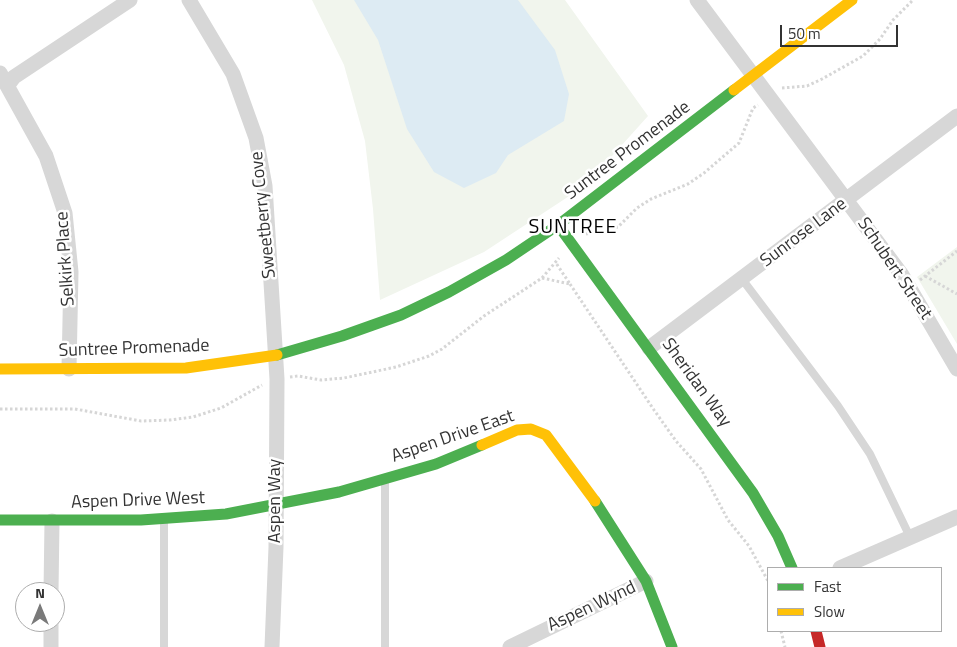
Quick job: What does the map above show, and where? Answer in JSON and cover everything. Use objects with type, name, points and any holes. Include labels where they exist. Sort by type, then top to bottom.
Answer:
[{"type":"street","points":[[4,79],[14,77],[130,0]]},
{"type":"street","name":"Sweetberry Cove","points":[[189,0],[234,74],[256,138],[265,186],[276,355]]},
{"type":"street","points":[[697,0],[754,76]]},
{"type":"street","name":"Suntree Promenade","points":[[0,369],[186,368],[276,355],[342,336],[401,315],[449,292],[498,264],[558,225],[852,0]]},
{"type":"street","name":"Schubert Street","points":[[754,76],[909,287],[957,369]]},
{"type":"street","name":"Selkirk Place","points":[[4,79],[46,156],[65,213],[71,272],[69,369]]},
{"type":"street","name":"Sunrose Lane","points":[[649,348],[847,201],[957,116]]},
{"type":"street","name":"Sheridan Way","points":[[558,225],[649,348],[765,511],[792,567]]},
{"type":"street","name":"Aspen Way","points":[[272,647],[276,506],[276,355]]},
{"type":"street","name":"Aspen Drive East","points":[[276,506],[339,492],[436,464],[517,430],[531,429],[546,435],[568,462],[609,520],[646,581],[672,647]]},
{"type":"street","name":"Aspen Drive West","points":[[0,520],[52,521],[164,518],[226,514],[276,506]]},
{"type":"street","points":[[842,567],[957,517]]},
{"type":"street","points":[[52,521],[52,582]]},
{"type":"street","name":"Aspen Wynd","points":[[510,647],[646,581]]},
{"type":"street","points":[[51,632],[51,647]]},
{"type":"street","points":[[816,632],[820,647]]},
{"type":"lane","points":[[742,279],[838,406],[870,454],[910,537]]},
{"type":"lane","points":[[385,479],[385,647]]},
{"type":"lane","points":[[164,518],[164,647]]},
{"type":"path","points":[[909,287],[957,251]]},
{"type":"path","points":[[555,263],[654,410],[676,441],[701,470],[728,520],[749,546],[767,579]]},
{"type":"path","points":[[924,276],[957,294]]},
{"type":"path","points":[[542,278],[570,284]]},
{"type":"path","points":[[781,632],[785,647]]},
{"type":"shaded area","points":[[312,0],[565,0],[648,116],[586,185],[484,252],[380,300],[373,209],[365,141],[344,65]]},
{"type":"shaded area","points":[[354,0],[518,0],[555,50],[569,94],[564,121],[508,155],[496,173],[464,188],[434,172],[407,129],[378,40]]},
{"type":"shaded area","points":[[957,247],[957,344],[917,277]]},
{"type":"traffic: fast","points":[[277,355],[342,336],[401,315],[449,292],[506,260],[558,225],[734,90]]},
{"type":"traffic: fast","points":[[558,225],[753,493],[778,536],[792,567]]},
{"type":"traffic: fast","points":[[0,520],[141,520],[226,514],[339,492],[436,464],[482,445]]},
{"type":"traffic: fast","points":[[595,501],[646,581],[672,647]]},
{"type":"traffic: slow","points":[[734,90],[852,0]]},
{"type":"traffic: slow","points":[[0,369],[186,368],[277,355]]},
{"type":"traffic: slow","points":[[482,445],[517,430],[531,429],[546,435],[595,501]]},
{"type":"traffic: jam","points":[[816,632],[820,647]]},
{"type":"district","name":"SUNTREE","points":[[573,228]]}]
